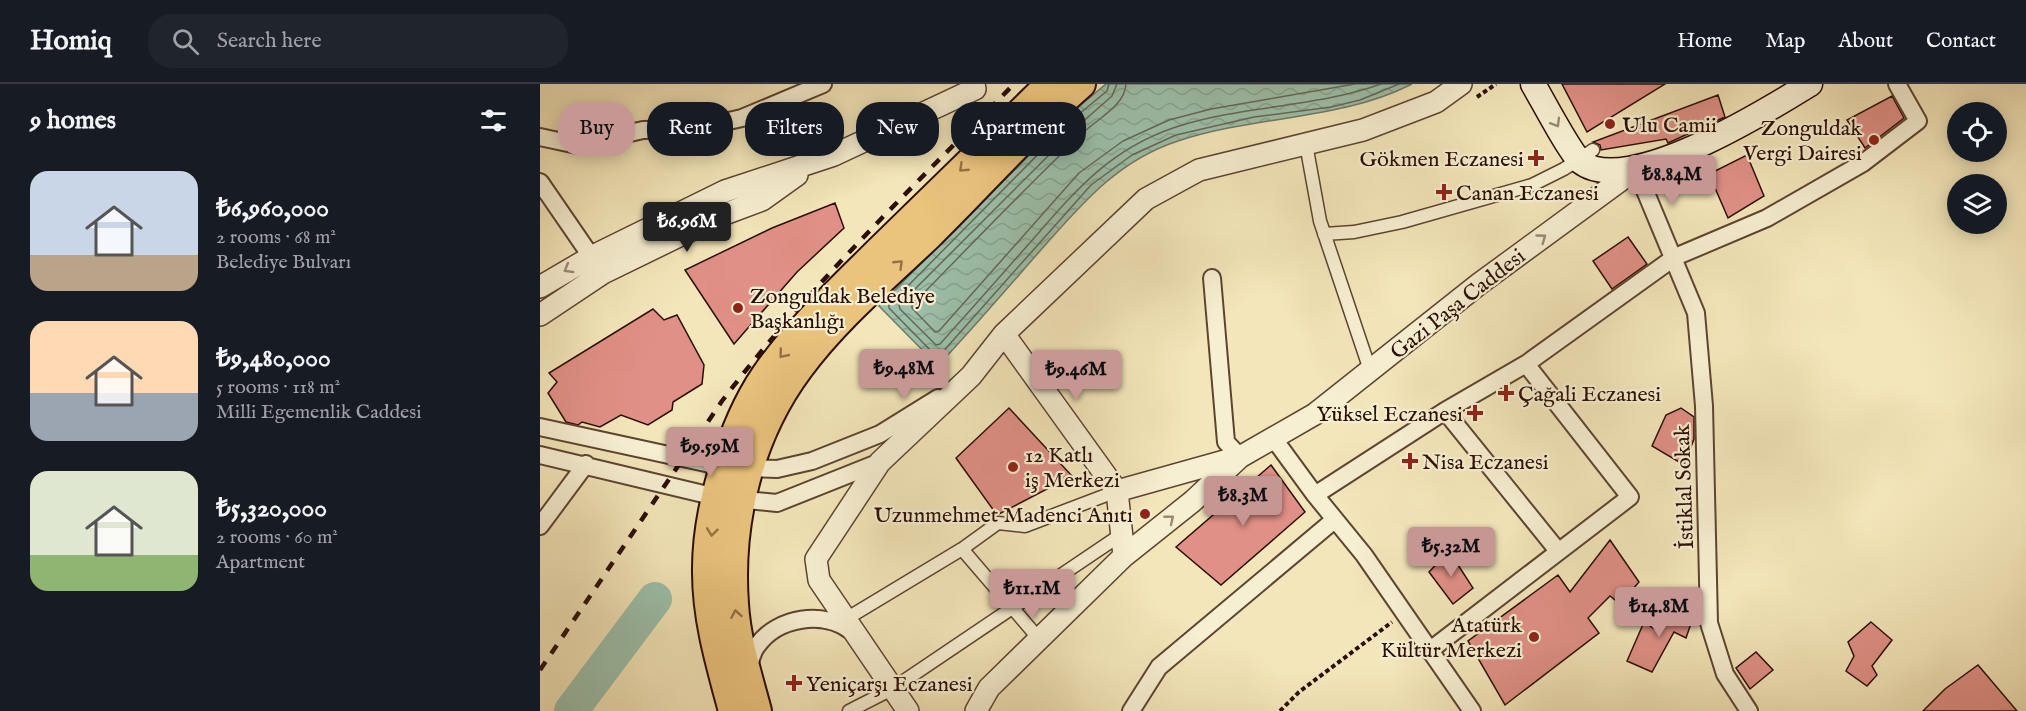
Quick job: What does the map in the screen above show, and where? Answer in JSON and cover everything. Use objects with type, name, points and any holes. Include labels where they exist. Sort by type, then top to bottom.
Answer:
[{"type":"highway","points":[[733,711],[714,638],[707,572],[736,467],[738,426],[765,376],[802,331],[867,263],[1050,84]]},
{"type":"highway","points":[[736,467],[799,367],[1014,147],[1081,84]]},
{"type":"highway","points":[[728,498],[734,548],[734,606],[757,711]]},
{"type":"main road","points":[[1533,84],[1599,170],[1636,169]]},
{"type":"main road","name":"Gazi Paşa Caddesi","points":[[1636,169],[1730,132],[1810,84]]},
{"type":"street","points":[[540,137],[577,146],[643,130],[693,129],[742,118],[824,84]]},
{"type":"street","points":[[540,287],[762,200],[813,163],[975,89],[974,84]]},
{"type":"street","points":[[908,711],[819,580],[816,559],[880,462],[971,376],[1004,334],[1146,199],[1199,170],[1363,130],[1436,102],[1461,84]]},
{"type":"street","points":[[1315,495],[1445,411],[1526,364],[1675,257],[1767,218],[1863,163],[1917,121],[1897,84]]},
{"type":"street","points":[[1306,144],[1324,234],[1370,370]]},
{"type":"street","points":[[1324,234],[1354,232],[1402,222],[1532,185],[1586,155]]},
{"type":"street","name":"İstiklal Sokak","points":[[1636,169],[1675,257],[1696,313],[1704,405],[1709,623],[1725,674],[1749,711]]},
{"type":"street","name":"Gazi Paşa Caddesi","points":[[976,711],[989,688],[1124,556],[1193,501],[1240,457],[1315,414],[1479,284],[1636,169]]},
{"type":"street","points":[[540,182],[597,265]]},
{"type":"street","points":[[540,315],[597,265]]},
{"type":"street","points":[[852,628],[998,524],[1025,525],[1117,491],[1240,457],[1226,442],[1212,278]]},
{"type":"street","points":[[1004,334],[1117,491],[1124,556]]},
{"type":"street","points":[[1430,651],[1630,497],[1526,364]]},
{"type":"street","points":[[540,428],[736,467],[777,469],[849,448],[880,434],[971,376]]},
{"type":"street","points":[[1445,411],[1558,551]]},
{"type":"street","points":[[1274,439],[1334,521],[1364,555],[1403,614],[1473,711]]},
{"type":"street","points":[[540,454],[728,498],[777,503],[880,462]]},
{"type":"street","points":[[540,526],[586,464]]},
{"type":"street","points":[[1131,711],[1159,667],[1334,521]]},
{"type":"street","points":[[849,711],[892,689],[1122,534]]},
{"type":"street","points":[[962,549],[1040,640]]},
{"type":"street","points":[[747,672],[755,647],[766,635],[785,625],[820,618],[838,620],[852,628]]},
{"type":"path","points":[[1280,711],[1299,692],[1403,614]]},
{"type":"water","points":[[1106,84],[1412,84],[1356,105],[1237,126],[1178,141],[1134,162],[1115,175],[1080,206],[938,366],[879,306],[1028,156],[1086,156],[1085,102]]},
{"type":"building","name":"Ulu Camii","points":[[1562,84],[1665,84],[1587,132]]},
{"type":"building","points":[[1718,95],[1725,117],[1668,143],[1666,139],[1601,150],[1600,145],[1593,142]]},
{"type":"building","name":"Zonguldak Vergi Dairesi","points":[[1892,96],[1904,118],[1865,148],[1847,120]]},
{"type":"building","points":[[1747,155],[1764,196],[1728,218],[1709,174]]},
{"type":"building","name":"Zonguldak Belediye Başkanlığı","points":[[835,203],[844,228],[797,272],[734,344],[685,270],[772,228]]},
{"type":"building","points":[[1628,237],[1647,264],[1612,289],[1593,261]]},
{"type":"building","points":[[653,309],[664,320],[677,315],[704,365],[702,384],[673,402],[672,410],[648,425],[621,415],[600,427],[582,422],[578,425],[566,422],[548,393],[557,382],[549,373]]},
{"type":"building","name":"12 Katlı iş Merkezi","points":[[1009,408],[1072,476],[997,515],[956,458]]},
{"type":"building","points":[[1681,408],[1694,417],[1694,439],[1684,465],[1652,446],[1666,415]]},
{"type":"building","points":[[1271,465],[1305,512],[1221,585],[1176,547]]},
{"type":"building","name":"Atatürk Kültür Merkezi","points":[[1610,540],[1639,582],[1620,604],[1610,596],[1588,618],[1599,633],[1505,705],[1468,641],[1558,575],[1570,592]]},
{"type":"building","points":[[1449,551],[1473,588],[1453,604],[1429,572]]},
{"type":"building","points":[[1666,605],[1694,615],[1686,638],[1674,632],[1652,672],[1627,661],[1644,622],[1659,632]]},
{"type":"building","points":[[1871,622],[1892,640],[1872,666],[1877,675],[1867,686],[1846,671],[1854,656],[1848,642]]},
{"type":"building","points":[[1756,652],[1773,670],[1750,689],[1736,668]]},
{"type":"building","points":[[1978,665],[2017,711],[1923,711],[1945,689]]},
{"type":"waterway","points":[[571,711],[655,599]]},
{"type":"railway","points":[[540,670],[722,401],[755,359],[826,277],[1014,84]]},
{"type":"place","name":"Ulu Camii","points":[[1610,124]]},
{"type":"place","name":"Zonguldak Vergi Dairesi","points":[[1874,140]]},
{"type":"place","name":"Gökmen Eczanesi","points":[[1536,158]]},
{"type":"place","name":"Canan Eczanesi","points":[[1444,192]]},
{"type":"place","name":"Zonguldak Belediye Başkanlığı","points":[[738,308]]},
{"type":"place","name":"Çağali Eczanesi","points":[[1506,393]]},
{"type":"place","name":"Yüksel Eczanesi","points":[[1475,413]]},
{"type":"place","name":"Nisa Eczanesi","points":[[1410,461]]},
{"type":"place","name":"12 Katlı iş Merkezi","points":[[1013,467]]},
{"type":"place","name":"Uzunmehmet Madenci Anıtı","points":[[1145,514]]},
{"type":"place","name":"Atatürk Kültür Merkezi","points":[[1534,637]]},
{"type":"place","name":"Yeniçarşı Eczanesi","points":[[794,683]]}]
